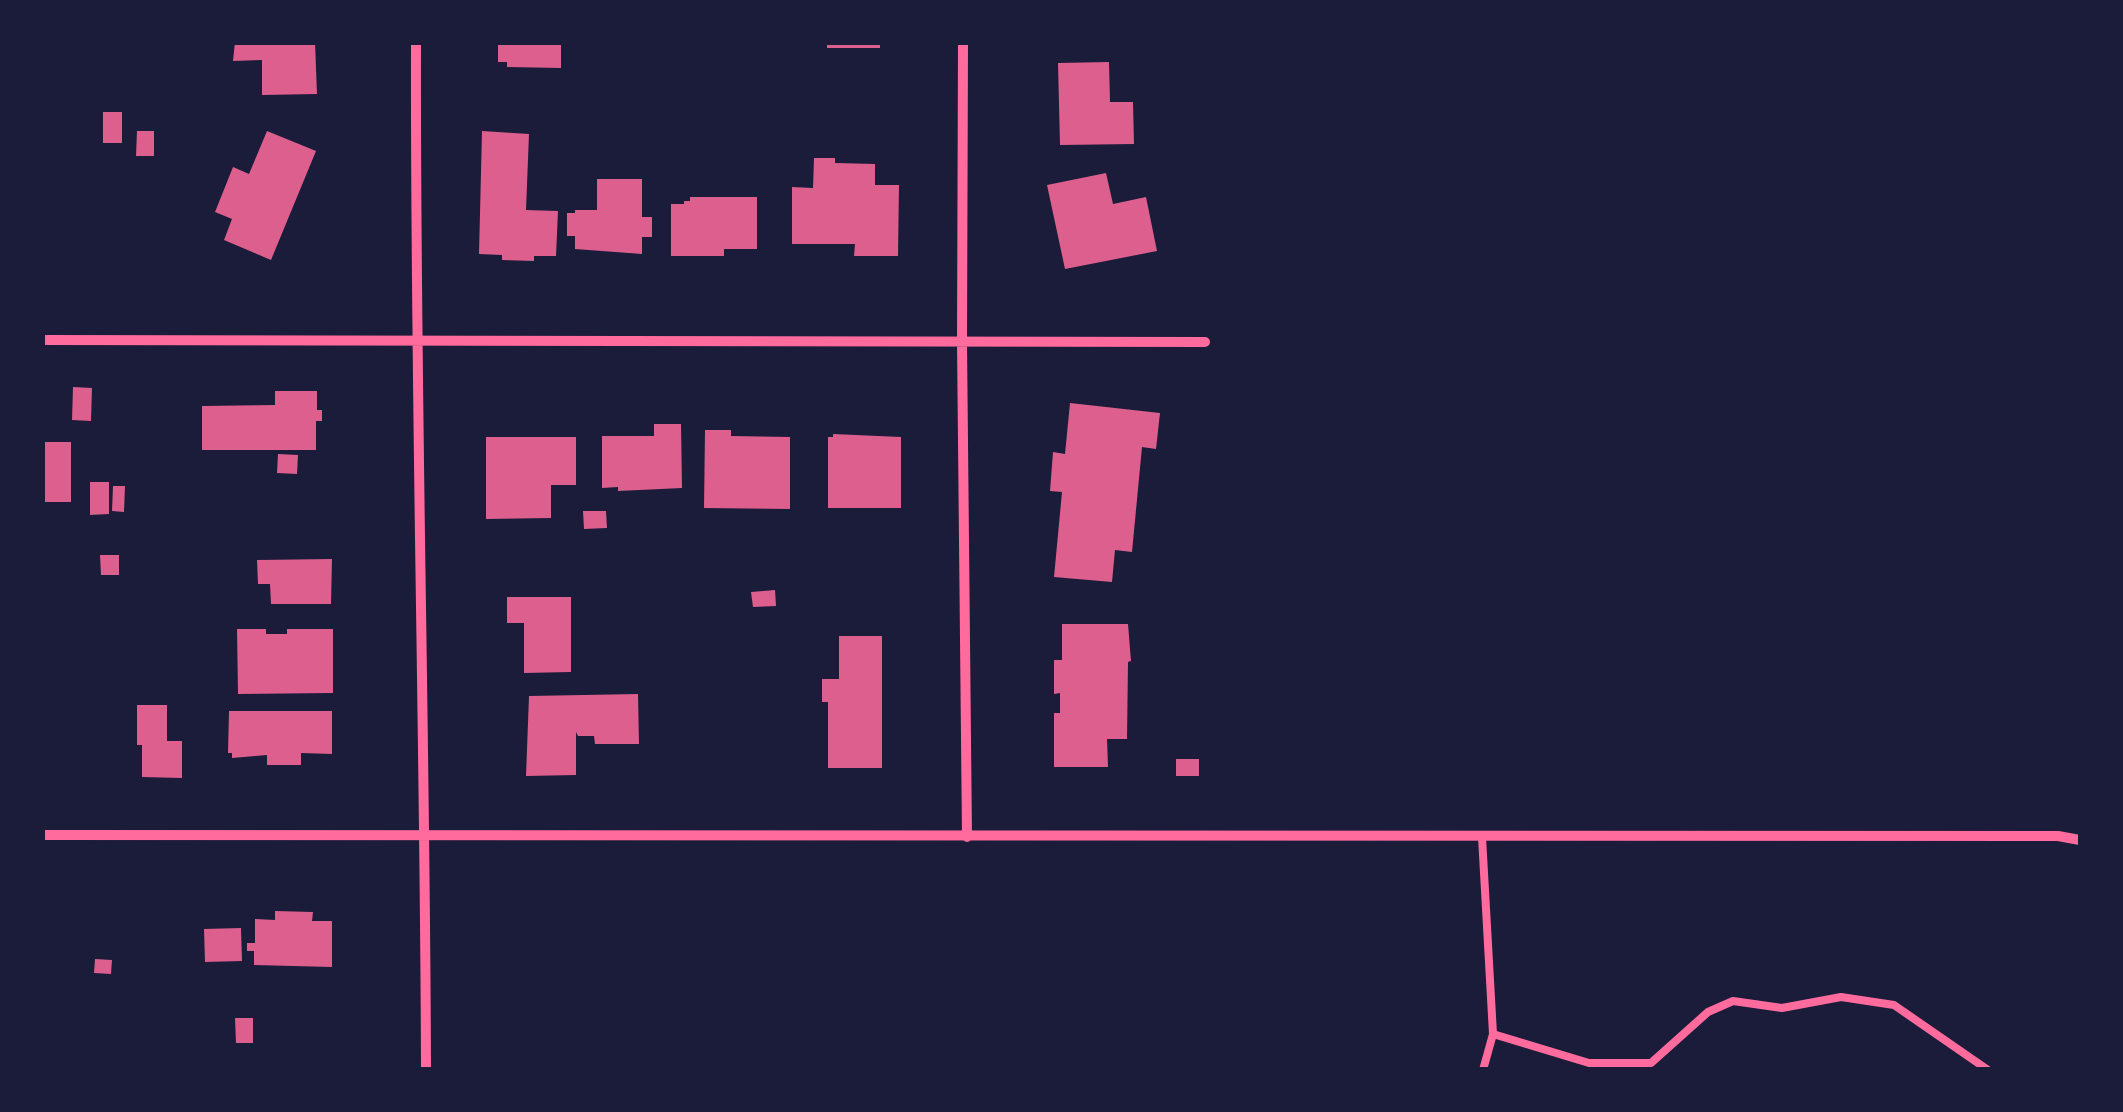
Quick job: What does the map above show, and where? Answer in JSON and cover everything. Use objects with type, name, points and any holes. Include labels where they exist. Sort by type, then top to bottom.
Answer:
[{"type":"street","points":[[416,42],[415,342],[426,1070]]},
{"type":"street","points":[[963,42],[966,838]]},
{"type":"street","points":[[42,340],[1204,342]]},
{"type":"street","points":[[42,835],[2058,836],[2080,840]]},
{"type":"lane","points":[[1482,838],[1494,1034],[1483,1070]]},
{"type":"lane","points":[[1494,1034],[1590,1063],[1650,1066],[1708,1012],[1734,1000],[1782,1008],[1841,997],[1894,1005],[1988,1070]]},
{"type":"building","points":[[235,42],[315,42],[317,94],[262,95],[262,60],[233,61]]},
{"type":"building","points":[[498,42],[561,42],[561,68],[507,67],[507,62],[498,62]]},
{"type":"building","points":[[827,42],[880,42],[880,48],[827,48]]},
{"type":"building","points":[[1109,62],[1110,102],[1133,102],[1134,144],[1060,145],[1058,63]]},
{"type":"building","points":[[103,112],[122,112],[122,143],[103,143]]},
{"type":"building","points":[[137,131],[154,131],[154,156],[136,156]]},
{"type":"building","points":[[267,131],[316,151],[271,260],[224,240],[232,219],[215,212],[233,167],[249,174]]},
{"type":"building","points":[[482,131],[529,134],[526,210],[558,211],[556,256],[534,256],[534,261],[502,260],[502,255],[479,254]]},
{"type":"building","points":[[814,158],[875,164],[875,185],[899,185],[898,256],[854,256],[855,244],[792,244],[792,187],[813,188]]},
{"type":"building","points":[[1106,173],[1113,204],[1146,197],[1157,251],[1065,269],[1047,185]]},
{"type":"building","points":[[597,179],[642,179],[642,217],[652,217],[652,237],[642,237],[642,254],[575,249],[575,236],[567,236],[567,213],[597,210]]},
{"type":"building","points":[[690,197],[757,197],[757,249],[724,249],[724,256],[671,256],[671,204],[684,204]]},
{"type":"building","points":[[73,387],[92,388],[91,421],[72,420]]},
{"type":"building","points":[[275,391],[317,391],[317,410],[322,410],[322,421],[316,421],[316,450],[202,450],[202,406],[275,405]]},
{"type":"building","points":[[1070,403],[1160,413],[1156,449],[1142,447],[1132,552],[1115,550],[1112,582],[1054,577],[1062,492],[1050,491],[1053,452],[1065,454]]},
{"type":"building","points":[[654,424],[681,424],[682,488],[602,488],[602,436],[654,436]]},
{"type":"building","points":[[705,430],[731,430],[731,436],[790,437],[790,509],[704,508]]},
{"type":"building","points":[[486,437],[576,437],[576,485],[551,485],[551,518],[486,519]]},
{"type":"building","points":[[828,437],[901,437],[901,508],[828,508]]},
{"type":"building","points":[[42,442],[71,442],[71,502],[42,502]]},
{"type":"building","points":[[278,454],[298,455],[297,474],[277,473]]},
{"type":"building","points":[[90,482],[109,482],[109,514],[90,515]]},
{"type":"building","points":[[113,486],[125,486],[124,512],[112,511]]},
{"type":"building","points":[[583,511],[606,511],[607,528],[584,529]]},
{"type":"building","points":[[100,555],[119,555],[119,575],[101,575]]},
{"type":"building","points":[[332,559],[331,604],[271,604],[270,584],[258,584],[257,560]]},
{"type":"building","points":[[775,590],[776,606],[753,607],[751,592]]},
{"type":"building","points":[[507,597],[571,597],[571,672],[524,673],[524,623],[507,623]]},
{"type":"building","points":[[1062,624],[1128,624],[1131,661],[1127,739],[1107,739],[1108,767],[1054,767],[1054,713],[1060,713],[1060,693],[1054,694],[1054,660],[1062,660]]},
{"type":"building","points":[[237,629],[287,634],[287,629],[333,629],[333,693],[238,694]]},
{"type":"building","points":[[839,636],[882,636],[882,768],[828,768],[828,702],[822,702],[822,679],[839,679]]},
{"type":"building","points":[[638,694],[639,744],[595,744],[594,736],[578,736],[576,732],[576,775],[526,776],[529,696]]},
{"type":"building","points":[[137,705],[167,705],[167,741],[182,741],[182,778],[142,777]]},
{"type":"building","points":[[229,711],[332,711],[332,754],[301,753],[301,765],[267,765],[267,755],[232,758],[232,753],[228,753]]},
{"type":"building","points":[[1176,759],[1199,759],[1199,776],[1176,776]]},
{"type":"building","points":[[275,911],[313,912],[312,921],[332,921],[332,967],[254,965],[254,951],[247,951],[247,943],[255,943],[255,919],[275,920]]},
{"type":"building","points":[[241,928],[242,961],[205,962],[204,929]]},
{"type":"building","points":[[95,959],[112,960],[111,974],[94,973]]},
{"type":"building","points":[[235,1018],[253,1018],[253,1043],[236,1043]]}]
